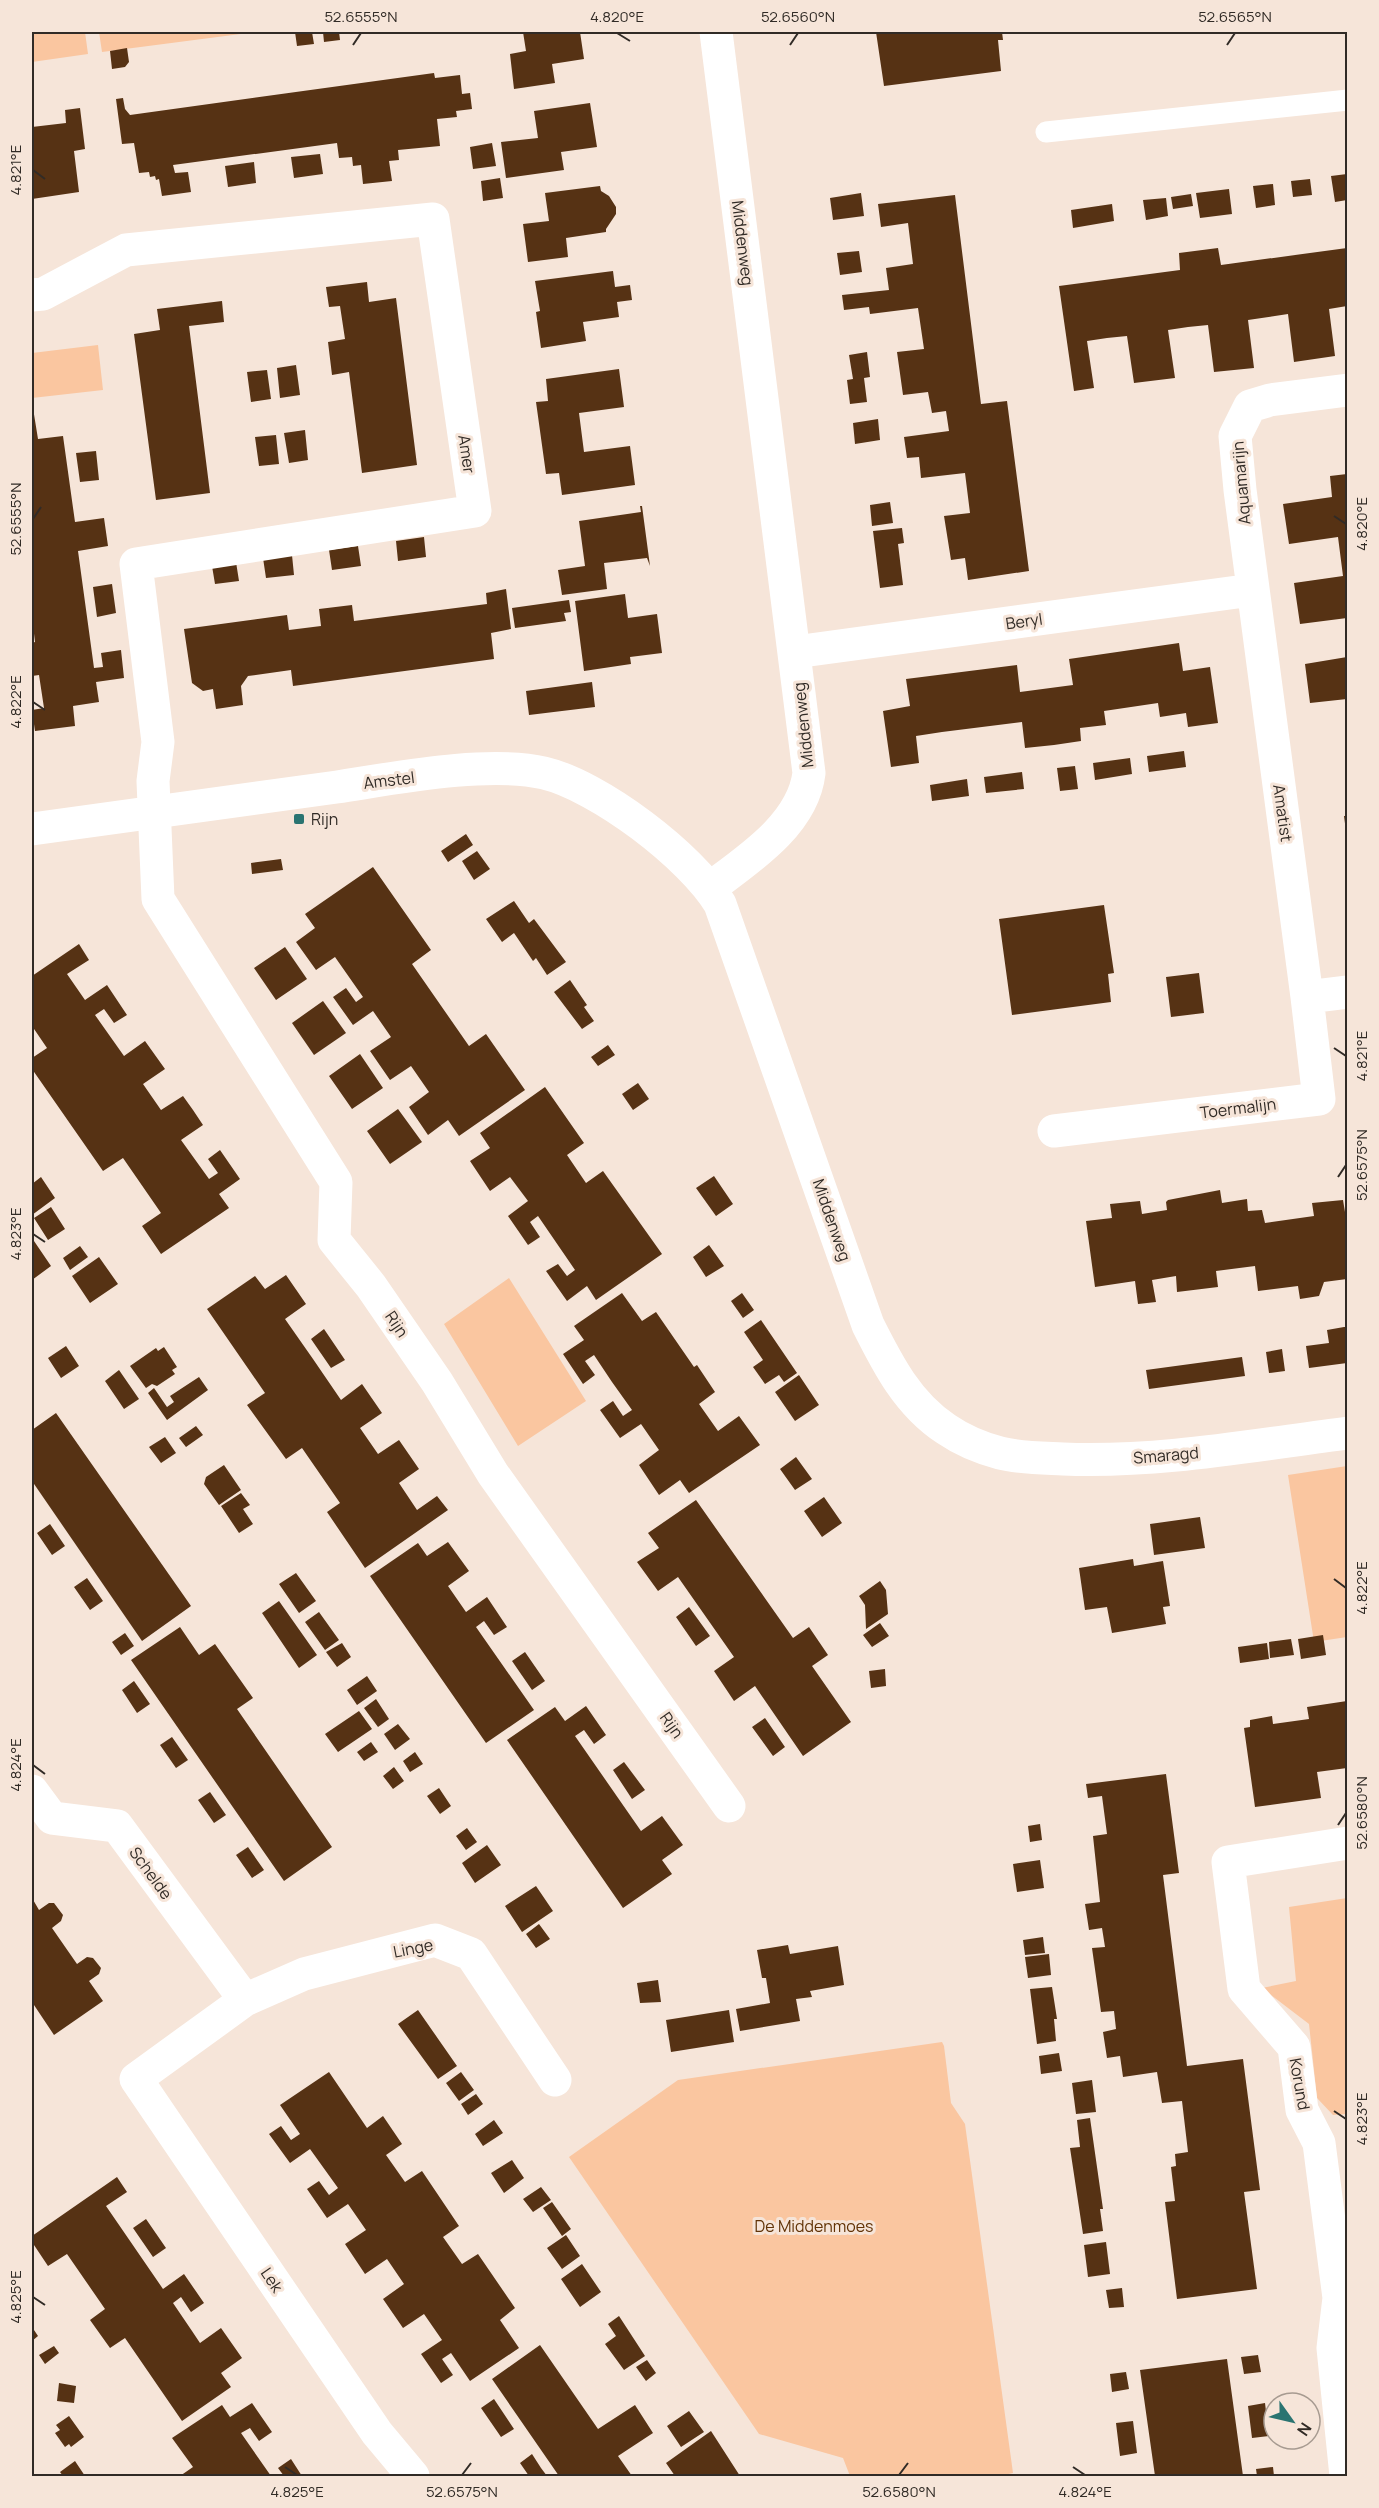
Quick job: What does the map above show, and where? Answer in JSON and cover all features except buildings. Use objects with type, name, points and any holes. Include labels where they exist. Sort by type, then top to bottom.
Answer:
[{"type":"street","name":"Middenweg","points":[[716,32],[808,760],[807,787],[799,804],[780,830],[754,854],[710,888],[727,920],[868,1325],[884,1357],[909,1395],[945,1428],[984,1448]]},
{"type":"street","name":"Amer","points":[[32,295],[44,294],[126,250],[433,219],[476,512],[136,564],[158,742],[153,781],[154,812]]},
{"type":"street","name":"Aquamarijn","points":[[1252,590],[1235,436],[1250,406],[1270,400],[1347,390]]},
{"type":"street","name":"Beryl","points":[[795,652],[1252,590]]},
{"type":"street","name":"Amatist","points":[[1252,590],[1307,997]]},
{"type":"street","name":"Amstel","points":[[32,829],[406,777],[475,770],[525,770],[546,774],[602,800],[683,857],[710,888]]},
{"type":"street","name":"Rijn","points":[[154,812],[158,899],[336,1182],[334,1240],[371,1287],[437,1382],[493,1474],[729,1806]]},
{"type":"street","points":[[1307,997],[1347,992]]},
{"type":"street","name":"Toermalijn","points":[[1054,1131],[1319,1099],[1307,997]]},
{"type":"street","name":"Smaragd","points":[[984,1448],[1022,1457],[1085,1460],[1140,1458],[1347,1433]]},
{"type":"street","name":"Schelde","points":[[32,1791],[52,1818],[117,1826],[245,2000]]},
{"type":"street","name":"Korund","points":[[1346,2476],[1333,2348],[1339,2298],[1319,2143],[1302,2110],[1294,2047],[1244,1989],[1228,1862],[1347,1843]]},
{"type":"street","name":"Linge","points":[[136,2079],[245,2000],[304,1974],[435,1941],[471,1954],[555,2080]]},
{"type":"street","name":"Lek","points":[[136,2079],[377,2433],[413,2476]]},
{"type":"lane","points":[[1046,132],[1347,100]]},
{"type":"green space","points":[[32,32],[85,32],[88,54],[32,62]]},
{"type":"green space","points":[[99,32],[256,32],[102,52]]},
{"type":"green space","points":[[98,345],[103,390],[32,398],[32,353]]},
{"type":"green space","points":[[509,1278],[586,1401],[518,1446],[444,1324]]},
{"type":"green space","points":[[1347,1466],[1347,1637],[1314,1642],[1288,1475]]},
{"type":"green space","points":[[1347,1898],[1347,2114],[1333,2115],[1317,2098],[1309,2024],[1262,1988],[1296,1981],[1289,1907]]},
{"type":"green space","name":"De Middenmoes","points":[[942,2042],[951,2103],[965,2124],[1013,2473],[1000,2476],[850,2476],[843,2458],[759,2434],[569,2157],[678,2080]]},
{"type":"place","name":"Rijn","points":[[299,819]]}]
